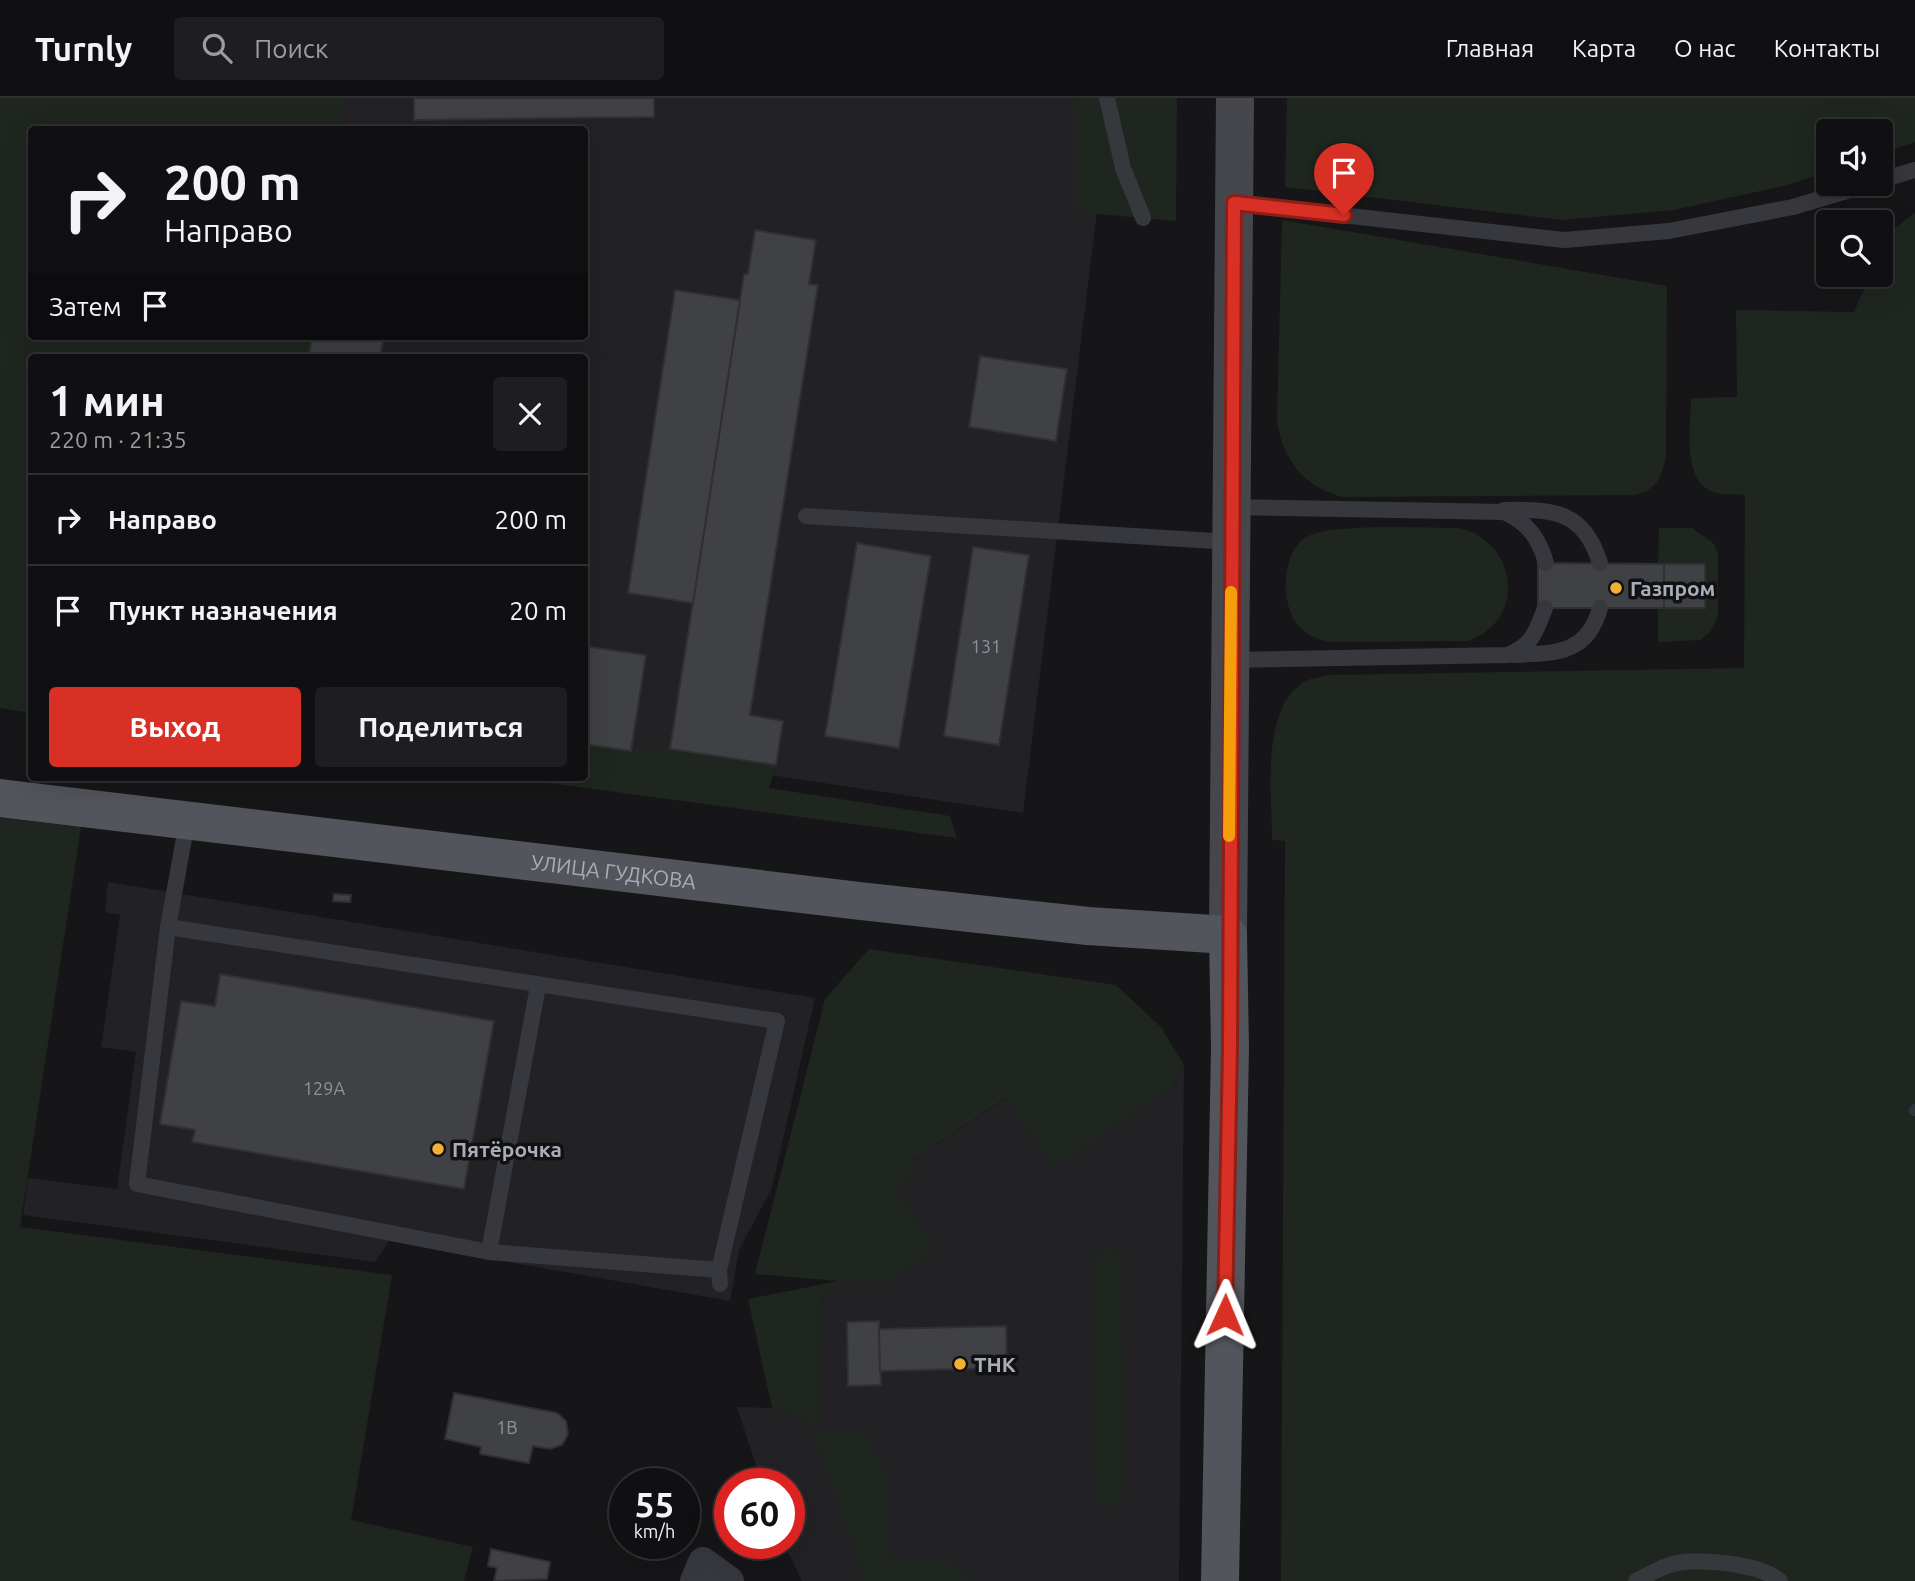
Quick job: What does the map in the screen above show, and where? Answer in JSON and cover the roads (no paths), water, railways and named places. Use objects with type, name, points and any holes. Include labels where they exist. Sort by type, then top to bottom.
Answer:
[{"type":"main road","points":[[1220,1581],[1230,1048],[1228,935],[1235,98]]},
{"type":"main road","name":"УЛИЦА ГУДКОВА","points":[[0,798],[1087,926],[1228,935]]},
{"type":"street","points":[[699,1571],[729,1581]]},
{"type":"lane","points":[[1107,98],[1123,167],[1143,218]]},
{"type":"lane","points":[[1893,176],[1915,170]]},
{"type":"lane","points":[[1234,203],[1564,240],[1670,231],[1793,207],[1830,196]]},
{"type":"lane","points":[[806,516],[1231,525],[1531,509],[1574,520],[1592,538],[1600,563]]},
{"type":"lane","points":[[1482,510],[1504,512],[1520,520],[1539,541],[1546,562]]},
{"type":"lane","points":[[1507,655],[1523,650],[1536,632],[1545,608]]},
{"type":"lane","points":[[1230,660],[1507,655],[1571,649],[1587,636],[1600,608]]},
{"type":"lane","points":[[168,927],[777,1021],[719,1277],[489,1252],[137,1184],[168,927],[187,822]]},
{"type":"lane","points":[[489,1252],[538,986]]},
{"type":"lane","points":[[1636,1581],[1669,1564],[1736,1563],[1774,1575],[1780,1581]]},
{"type":"place","name":"Газпром","points":[[1616,588]]},
{"type":"place","name":"Пятёрочка","points":[[438,1149]]},
{"type":"place","name":"ТНК","points":[[960,1364]]}]
